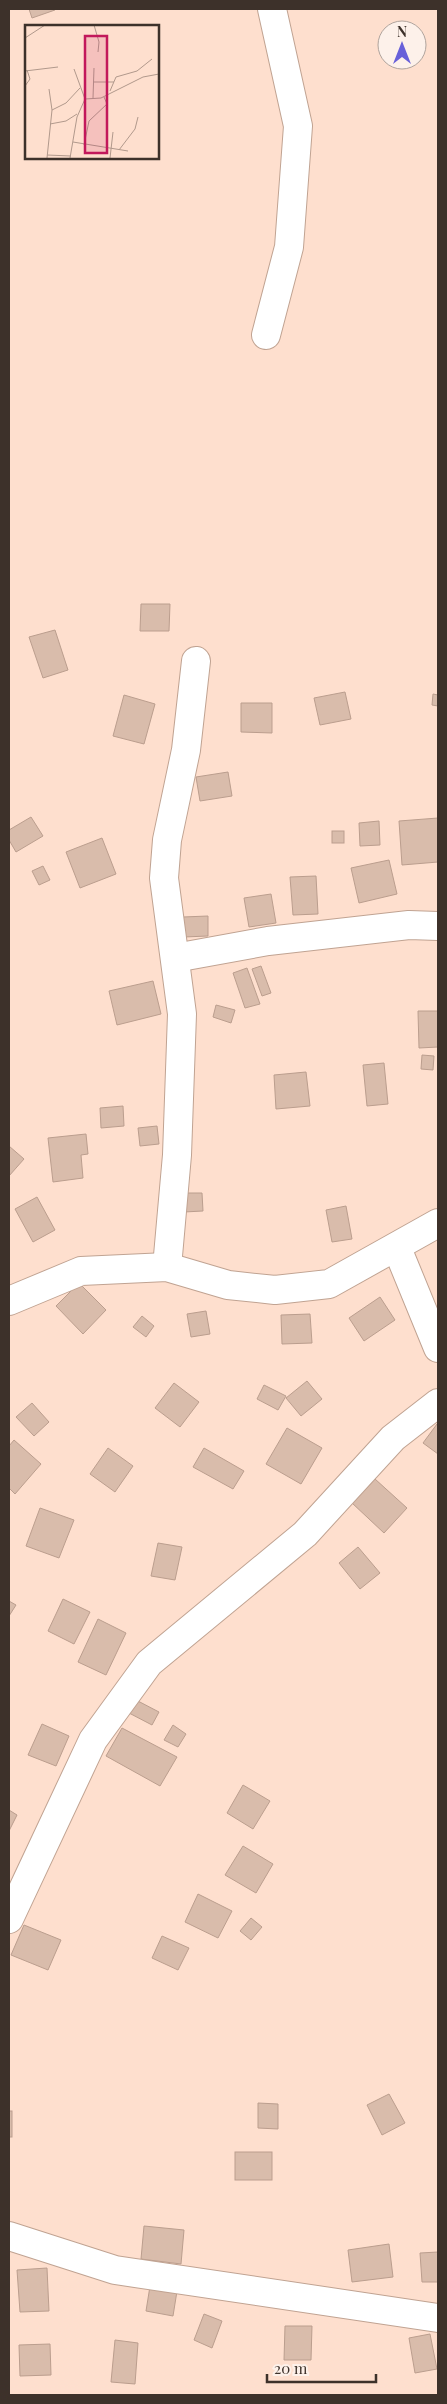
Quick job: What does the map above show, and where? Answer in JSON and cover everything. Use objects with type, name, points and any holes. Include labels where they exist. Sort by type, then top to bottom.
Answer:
[{"type":"street","points":[[266,335],[288,247],[298,126],[272,9]]},
{"type":"street","points":[[167,1267],[176,1155],[182,1014],[164,878],[167,840],[186,750],[196,661]]},
{"type":"street","points":[[175,958],[278,940],[409,925],[438,926]]},
{"type":"street","points":[[9,1301],[81,1271],[167,1267],[228,1285],[275,1290],[329,1284],[438,1223]]},
{"type":"street","points":[[396,1248],[438,1348]]},
{"type":"street","points":[[9,1919],[93,1740],[149,1663],[305,1534],[392,1438],[438,1403]]},
{"type":"street","points":[[9,2236],[115,2270],[438,2318]]},
{"type":"building","points":[[29,9],[54,9],[55,10],[32,18]]},
{"type":"building","points":[[141,604],[170,604],[169,631],[140,631]]},
{"type":"building","points":[[55,630],[68,670],[43,678],[29,637]]},
{"type":"building","points":[[345,692],[351,719],[320,725],[314,698]]},
{"type":"building","points":[[433,694],[438,695],[438,706],[432,705]]},
{"type":"building","points":[[124,695],[155,704],[144,744],[113,736]]},
{"type":"building","points":[[241,703],[272,703],[272,733],[241,732]]},
{"type":"building","points":[[228,772],[232,796],[200,801],[196,777]]},
{"type":"building","points":[[31,817],[43,836],[16,852],[9,840],[9,830]]},
{"type":"building","points":[[438,818],[438,862],[402,865],[399,821]]},
{"type":"building","points":[[379,821],[380,845],[360,846],[359,823]]},
{"type":"building","points":[[332,831],[344,831],[344,843],[332,843]]},
{"type":"building","points":[[102,838],[116,874],[80,888],[66,852]]},
{"type":"building","points":[[389,860],[397,894],[359,903],[351,868]]},
{"type":"building","points":[[43,866],[50,880],[39,885],[32,871]]},
{"type":"building","points":[[316,876],[318,914],[293,915],[290,877]]},
{"type":"building","points":[[271,894],[276,923],[249,927],[244,898]]},
{"type":"building","points":[[208,916],[208,936],[184,937],[183,917]]},
{"type":"building","points":[[261,966],[271,993],[262,996],[252,969]]},
{"type":"building","points":[[247,968],[260,1004],[245,1008],[233,973]]},
{"type":"building","points":[[153,981],[161,1014],[117,1025],[109,991]]},
{"type":"building","points":[[216,1005],[235,1010],[231,1023],[213,1017]]},
{"type":"building","points":[[418,1011],[438,1011],[438,1047],[419,1048]]},
{"type":"building","points":[[422,1055],[434,1056],[433,1070],[421,1069]]},
{"type":"building","points":[[384,1063],[388,1104],[367,1106],[363,1065]]},
{"type":"building","points":[[306,1072],[310,1106],[276,1109],[274,1075]]},
{"type":"building","points":[[123,1106],[124,1126],[101,1128],[100,1108]]},
{"type":"building","points":[[157,1126],[159,1144],[140,1146],[138,1128]]},
{"type":"building","points":[[86,1134],[88,1154],[81,1155],[83,1178],[53,1182],[48,1138]]},
{"type":"building","points":[[9,1146],[24,1159],[9,1176]]},
{"type":"building","points":[[183,1193],[202,1193],[203,1211],[184,1212]]},
{"type":"building","points":[[37,1197],[55,1230],[33,1242],[15,1209]]},
{"type":"building","points":[[346,1206],[352,1239],[332,1242],[326,1210]]},
{"type":"building","points":[[79,1283],[106,1310],[83,1334],[56,1306]]},
{"type":"building","points":[[380,1297],[395,1320],[364,1341],[349,1318]]},
{"type":"building","points":[[206,1311],[210,1334],[191,1337],[187,1314]]},
{"type":"building","points":[[310,1314],[312,1343],[282,1344],[281,1315]]},
{"type":"building","points":[[142,1316],[154,1326],[146,1337],[133,1327]]},
{"type":"building","points":[[307,1381],[322,1399],[301,1416],[286,1398]]},
{"type":"building","points":[[174,1383],[199,1402],[180,1427],[155,1408]]},
{"type":"building","points":[[264,1385],[286,1396],[278,1410],[257,1399]]},
{"type":"building","points":[[32,1403],[49,1422],[34,1436],[16,1417]]},
{"type":"building","points":[[438,1425],[438,1454],[423,1443]]},
{"type":"building","points":[[287,1428],[322,1448],[301,1484],[266,1464]]},
{"type":"building","points":[[14,1440],[41,1464],[15,1494],[9,1488],[9,1446]]},
{"type":"building","points":[[108,1448],[133,1466],[115,1492],[90,1474]]},
{"type":"building","points":[[204,1448],[244,1471],[233,1489],[193,1467]]},
{"type":"building","points":[[375,1479],[407,1508],[384,1533],[352,1503]]},
{"type":"building","points":[[40,1508],[74,1520],[59,1558],[26,1546]]},
{"type":"building","points":[[158,1543],[182,1547],[175,1580],[151,1576]]},
{"type":"building","points":[[358,1547],[380,1573],[360,1589],[339,1563]]},
{"type":"building","points":[[63,1599],[90,1612],[74,1644],[48,1631]]},
{"type":"building","points":[[9,1601],[16,1605],[9,1616]]},
{"type":"building","points":[[98,1619],[126,1633],[106,1675],[78,1662]]},
{"type":"building","points":[[136,1700],[159,1712],[152,1725],[129,1713]]},
{"type":"building","points":[[42,1724],[69,1736],[56,1766],[28,1755]]},
{"type":"building","points":[[173,1725],[186,1734],[178,1747],[164,1740]]},
{"type":"building","points":[[122,1728],[177,1757],[160,1786],[106,1756]]},
{"type":"building","points":[[243,1785],[270,1801],[253,1829],[227,1813]]},
{"type":"building","points":[[9,1810],[17,1815],[9,1831]]},
{"type":"building","points":[[243,1846],[273,1864],[256,1893],[225,1875]]},
{"type":"building","points":[[198,1894],[232,1911],[218,1938],[185,1922]]},
{"type":"building","points":[[251,1918],[262,1927],[251,1940],[240,1931]]},
{"type":"building","points":[[24,1925],[61,1940],[48,1970],[11,1955]]},
{"type":"building","points":[[162,1936],[189,1948],[178,1970],[152,1958]]},
{"type":"building","points":[[389,2094],[405,2123],[382,2135],[367,2105]]},
{"type":"building","points":[[258,2103],[278,2104],[278,2129],[258,2128]]},
{"type":"building","points":[[9,2111],[12,2111],[12,2137],[9,2137]]},
{"type":"building","points":[[235,2152],[272,2152],[272,2180],[235,2180]]},
{"type":"building","points":[[144,2226],[184,2230],[181,2264],[141,2259]]},
{"type":"building","points":[[389,2244],[393,2277],[352,2282],[348,2250]]},
{"type":"building","points":[[438,2252],[438,2282],[422,2282],[420,2253]]},
{"type":"building","points":[[47,2268],[49,2311],[20,2312],[17,2270]]},
{"type":"building","points":[[151,2280],[178,2285],[173,2316],[146,2311]]},
{"type":"building","points":[[204,2314],[222,2321],[212,2348],[194,2340]]},
{"type":"building","points":[[285,2326],[312,2326],[311,2360],[284,2360]]},
{"type":"building","points":[[430,2334],[437,2369],[415,2373],[409,2338]]},
{"type":"building","points":[[115,2340],[138,2343],[135,2384],[111,2382]]},
{"type":"building","points":[[50,2344],[51,2375],[20,2376],[19,2345]]}]
